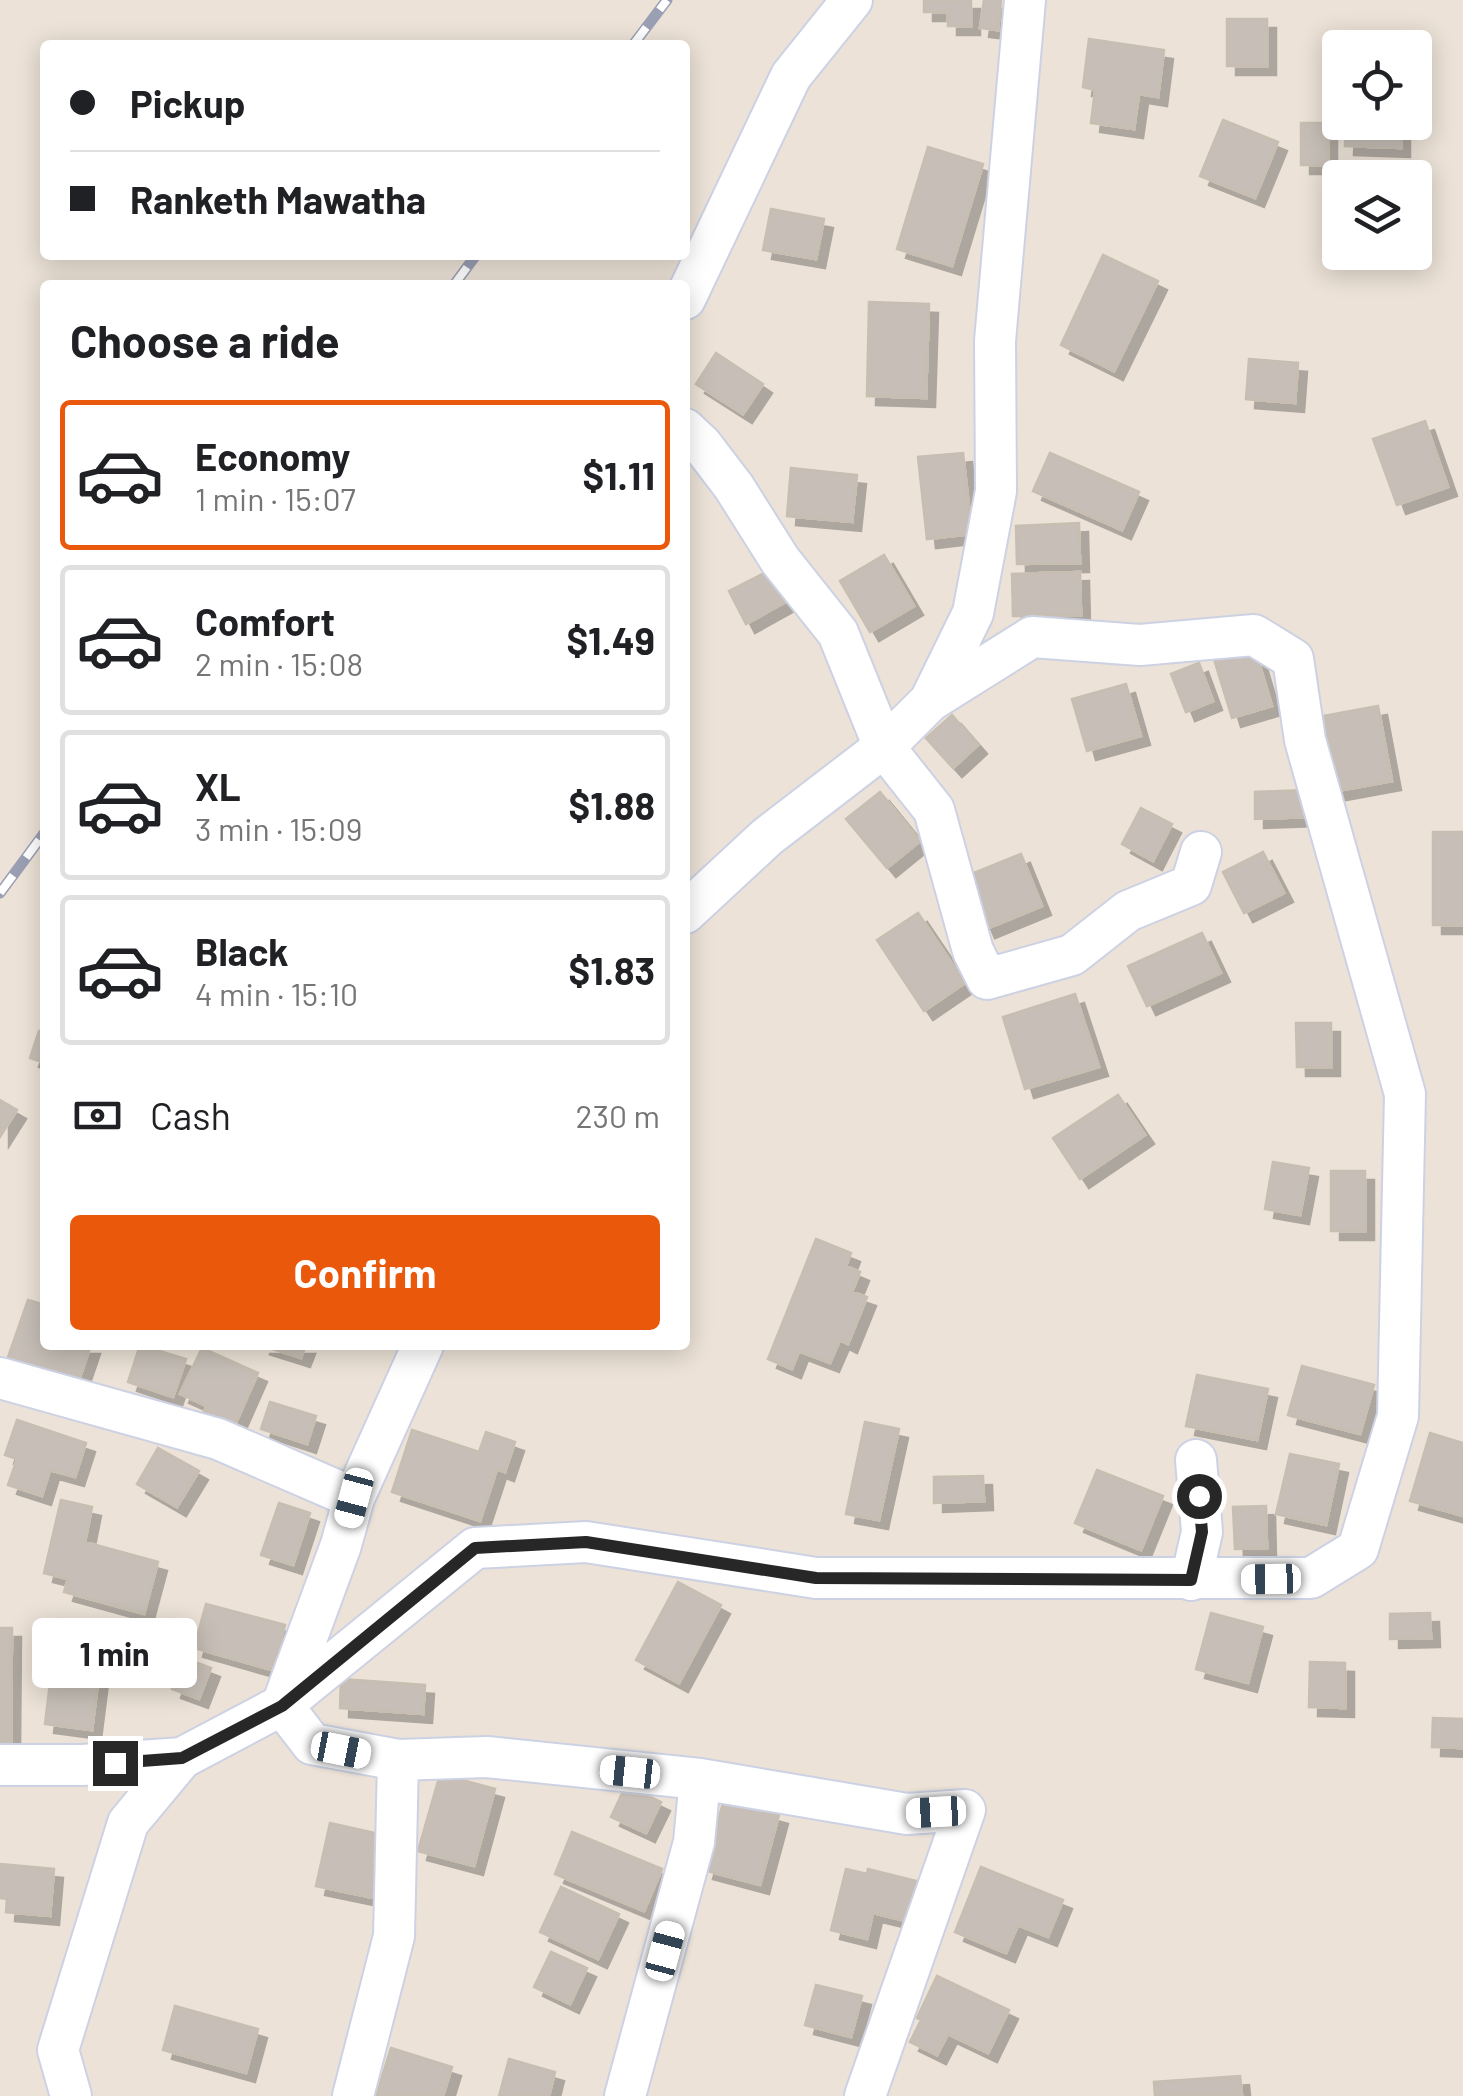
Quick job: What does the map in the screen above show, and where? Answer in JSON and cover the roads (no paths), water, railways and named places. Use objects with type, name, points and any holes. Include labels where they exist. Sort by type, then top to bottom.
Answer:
[{"type":"street","points":[[690,289],[791,76],[852,0]]},
{"type":"street","points":[[930,701],[973,613],[996,491],[995,341],[1025,0]]},
{"type":"street","points":[[690,434],[713,459],[780,560],[838,634],[884,747],[934,810],[974,951],[987,979],[1072,955],[1128,911],[1191,885],[1201,852]]},
{"type":"street","points":[[51,2096],[71,2096],[58,2050],[128,1823],[182,1758],[282,1706],[475,1548],[586,1542],[816,1578],[1191,1580],[1311,1578],[1358,1549],[1398,1416],[1405,1094],[1305,740],[1293,658],[1254,635],[1140,645],[1032,636],[930,701],[884,747],[767,837],[690,908]]},
{"type":"street","points":[[282,1706],[341,1545],[354,1498],[421,1350]]},
{"type":"street","points":[[0,1378],[218,1439],[354,1498]]},
{"type":"street","points":[[1191,1580],[1202,1532],[1196,1460]]},
{"type":"street","points":[[282,1706],[312,1744],[398,1760],[488,1757],[700,1780],[907,1814],[966,1810],[865,2096]]},
{"type":"street","points":[[0,1765],[82,1765],[182,1758]]},
{"type":"street","points":[[353,2096],[394,1936],[398,1760]]},
{"type":"street","points":[[625,2096],[694,1842],[700,1780]]},
{"type":"railway","points":[[637,40],[667,0]]},
{"type":"railway","points":[[458,280],[472,260]]},
{"type":"railway","points":[[0,893],[40,839]]}]
